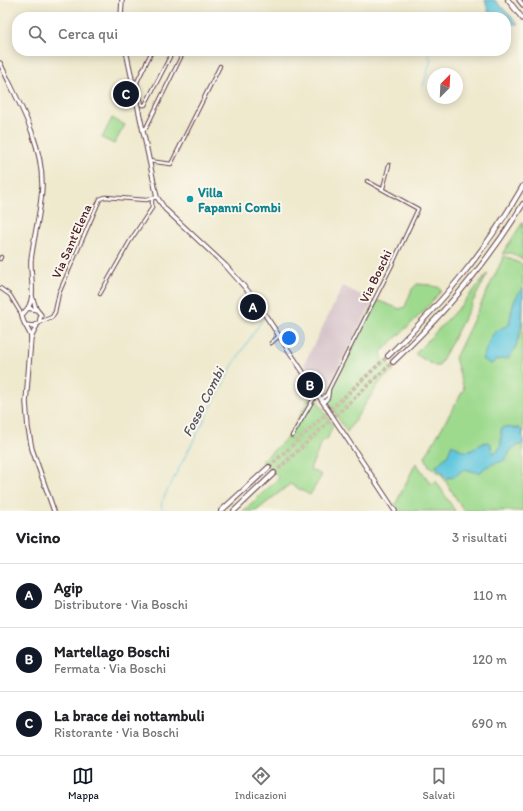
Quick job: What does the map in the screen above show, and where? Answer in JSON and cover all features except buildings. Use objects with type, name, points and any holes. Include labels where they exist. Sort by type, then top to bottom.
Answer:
[{"type":"highway","points":[[508,0],[523,18]]},
{"type":"highway","points":[[388,356],[437,307],[472,265],[504,219],[523,186]]},
{"type":"highway","points":[[394,362],[428,329],[463,291],[494,249],[523,204]]},
{"type":"highway","points":[[222,511],[269,467]]},
{"type":"highway","points":[[234,511],[274,473]]},
{"type":"main road","points":[[121,12],[122,0]]},
{"type":"main road","points":[[519,0],[523,5]]},
{"type":"main road","points":[[127,56],[135,83],[142,130],[157,197],[165,209],[239,280],[323,401],[395,511]]},
{"type":"main road","points":[[0,63],[32,130],[41,168],[40,207],[30,270],[32,293],[36,309],[41,315],[31,338],[26,402],[28,428],[32,449],[54,511]]},
{"type":"main road","points":[[31,338],[22,316],[27,309],[32,293]]},
{"type":"main road","points":[[27,309],[36,309]]},
{"type":"main road","points":[[26,325],[31,326],[38,323]]},
{"type":"street","points":[[149,56],[135,83],[140,102],[145,105],[170,56]]},
{"type":"street","points":[[142,130],[146,128],[182,56]]},
{"type":"street","points":[[148,161],[171,164],[220,66]]},
{"type":"street","points":[[383,188],[389,165]]},
{"type":"street","name":"Via Boschi","points":[[323,401],[395,260],[418,209],[383,188],[367,181]]},
{"type":"street","name":"Via Sant'Elena","points":[[49,318],[55,312],[59,293],[100,199],[105,197],[152,199]]},
{"type":"street","points":[[100,294],[130,241],[152,208],[152,199],[157,197]]},
{"type":"street","points":[[0,288],[10,295],[22,316]]},
{"type":"street","points":[[16,306],[21,310],[27,309]]},
{"type":"street","points":[[41,315],[49,318]]},
{"type":"street","points":[[38,323],[49,318]]},
{"type":"street","points":[[271,343],[279,336]]},
{"type":"street","points":[[292,436],[317,393]]},
{"type":"shaded area","points":[[343,286],[373,301],[324,395],[304,364]]},
{"type":"green space","points":[[112,118],[125,125],[114,144],[102,138]]},
{"type":"green space","points":[[523,222],[523,260],[511,253],[502,254]]},
{"type":"green space","points":[[504,256],[523,265],[523,511],[464,511],[441,474],[429,466],[425,457],[464,389],[455,358]]},
{"type":"green space","points":[[488,273],[439,366],[435,366],[415,354],[464,302]]},
{"type":"green space","points":[[417,284],[430,285],[440,288],[441,291],[422,313],[381,352],[382,357],[394,369],[393,372],[382,379],[347,432],[328,402],[331,388],[375,302],[379,301],[400,309],[405,307],[412,289]]},
{"type":"green space","points":[[312,392],[333,425],[327,440],[323,440],[310,469],[322,475],[310,495],[290,484],[256,511],[243,511],[279,478],[262,461],[290,435]]},
{"type":"green space","points":[[416,463],[431,484],[436,481],[455,511],[399,511],[395,505]]},
{"type":"water","points":[[485,0],[495,0],[506,12],[489,12]]},
{"type":"water","points":[[511,17],[518,24],[511,24]]},
{"type":"water","points":[[523,288],[520,334],[514,351],[509,358],[497,360],[491,364],[482,359],[489,342],[496,331],[509,325],[515,301],[519,292]]},
{"type":"water","points":[[502,427],[519,428],[522,431],[523,444],[512,448],[502,462],[486,467],[479,473],[464,469],[454,477],[446,478],[436,466],[447,456],[452,444],[461,450],[470,451],[488,442],[491,444],[492,453],[498,451],[501,444]]},
{"type":"waterway","points":[[423,86],[431,60],[429,56]]},
{"type":"waterway","name":"Fosso Combi","points":[[163,499],[234,363],[264,317]]},
{"type":"waterway","name":"Fosso Combi","points":[[162,502],[161,507],[165,511]]},
{"type":"tunnel","points":[[269,467],[388,356]]},
{"type":"tunnel","points":[[274,473],[393,362]]},
{"type":"place","name":"La brace dei nottambuli","points":[[126,94]]},
{"type":"place","name":"Villa Fapanni Combi","points":[[190,199]]},
{"type":"place","name":"Agip","points":[[253,307]]},
{"type":"place","name":"Martellago Boschi","points":[[310,385]]}]
